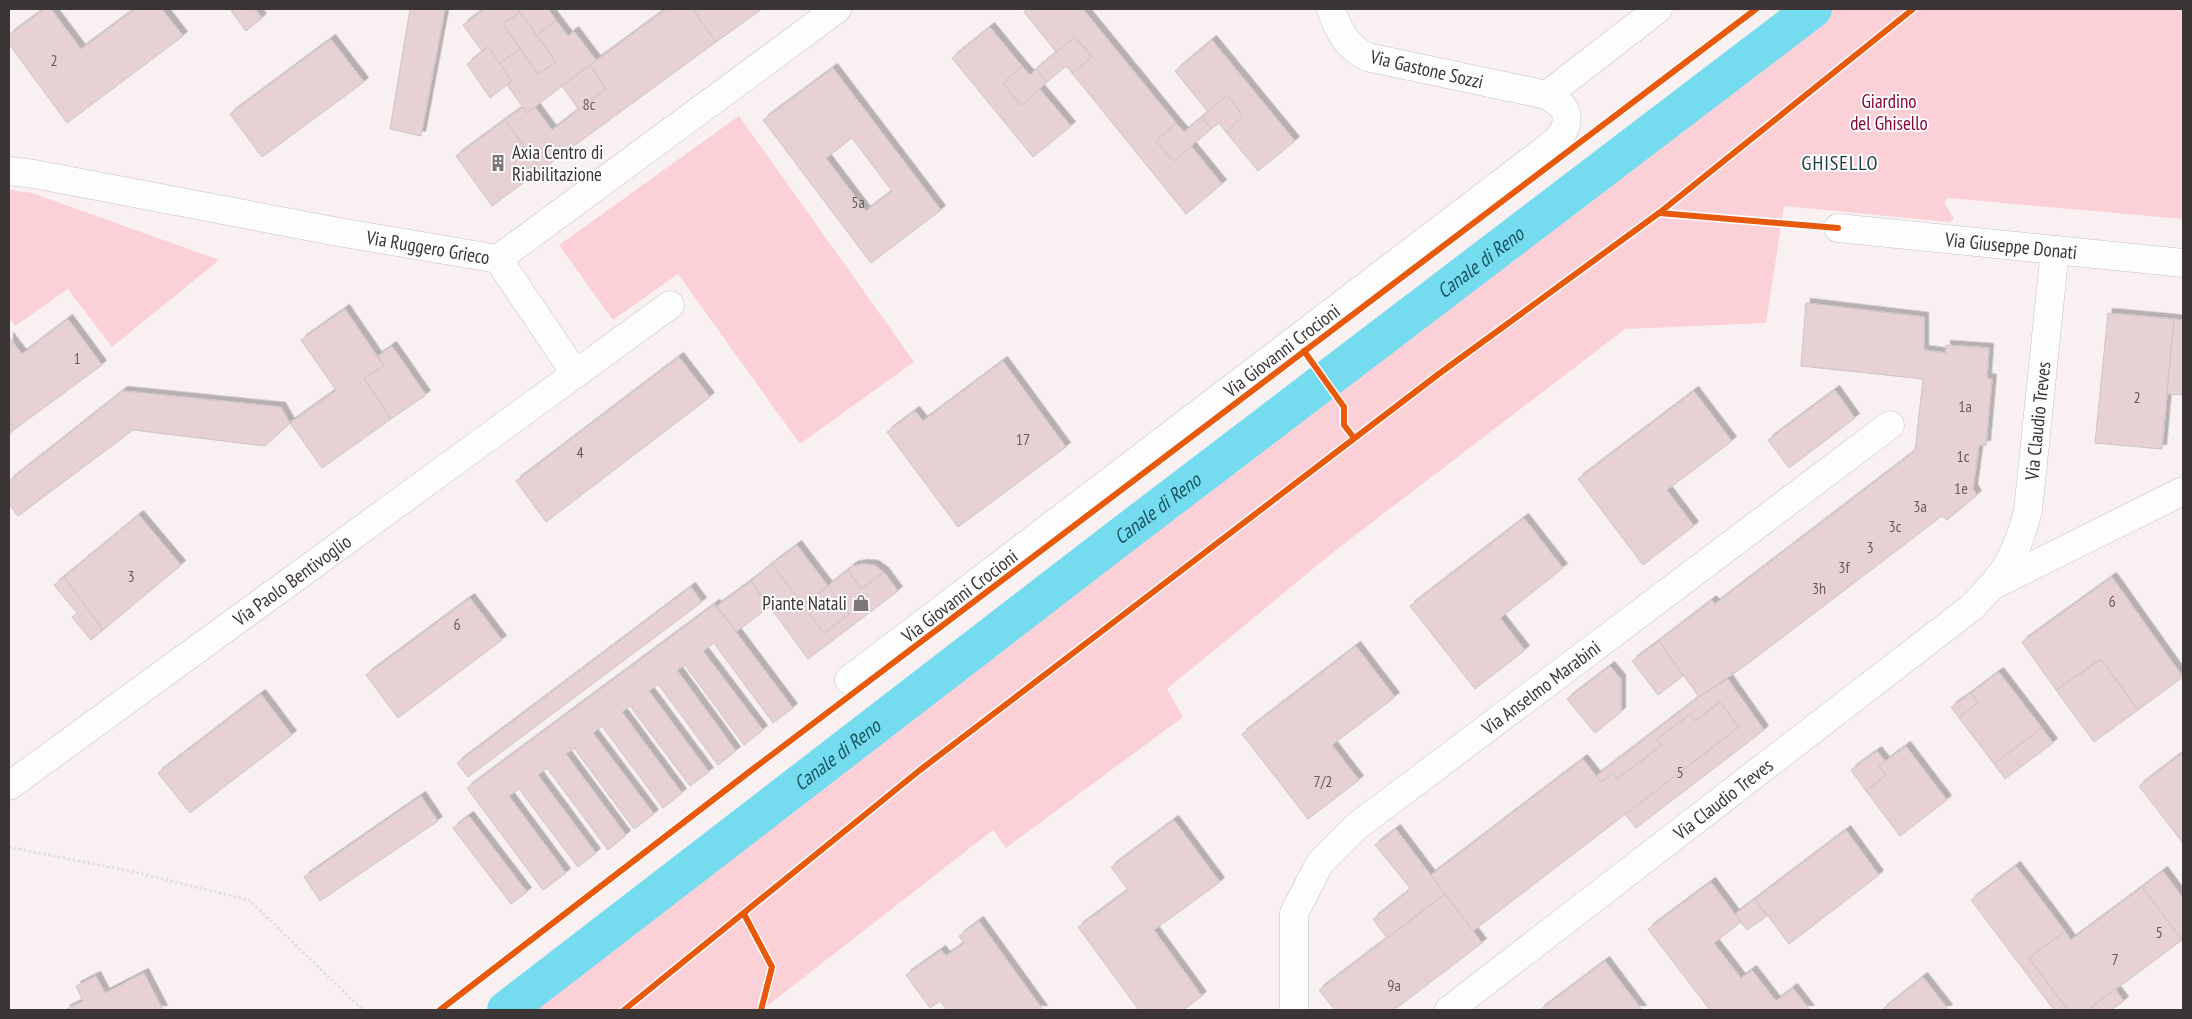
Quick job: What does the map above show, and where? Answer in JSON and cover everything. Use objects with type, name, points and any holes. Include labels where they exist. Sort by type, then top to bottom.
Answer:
[{"type":"street","name":"Via Ruggero Grieco","points":[[9,153],[22,172],[333,232],[498,259],[837,9]]},
{"type":"street","name":"Via Gastone Sozzi","points":[[1331,9],[1337,27],[1348,43],[1355,51],[1367,57],[1547,95]]},
{"type":"street","points":[[1547,95],[1658,9]]},
{"type":"street","name":"Via Giovanni Crocioni","points":[[849,680],[1554,143],[1564,130],[1567,118],[1564,108],[1547,95]]},
{"type":"street","name":"Via Giuseppe Donati","points":[[1838,228],[2183,263]]},
{"type":"street","name":"Via Claudio Treves","points":[[1449,1010],[1972,607],[1994,584],[2010,563],[2022,535],[2028,511],[2055,250]]},
{"type":"street","points":[[498,259],[575,373]]},
{"type":"street","name":"Via Paolo Bentivoglio","points":[[9,786],[670,305]]},
{"type":"street","name":"Via Anselmo Marabini","points":[[1294,1010],[1294,913],[1320,863],[1351,832],[1890,425]]},
{"type":"street","name":"Via Claudio Treves","points":[[1994,584],[2183,491]]},
{"type":"path","points":[[9,847],[134,872],[249,900],[363,1010]]},
{"type":"green space","name":"Giardino del Ghisello","points":[[1826,9],[2183,9],[2183,219],[1948,198],[1944,202],[1954,219],[1949,222],[1784,206],[1766,323],[1625,329],[1336,550],[1167,689],[1183,717],[1006,848],[993,830],[762,1010],[530,1010]]},
{"type":"green space","points":[[739,116],[914,362],[800,444],[678,274],[613,320],[559,245]]},
{"type":"green space","points":[[9,190],[32,193],[219,260],[112,347],[68,289],[15,326],[9,318]]},
{"type":"building","points":[[44,9],[51,9],[81,49],[135,9],[162,9],[183,36],[67,123],[9,44],[9,35]]},
{"type":"building","points":[[234,9],[255,9],[262,18],[246,31],[231,11]]},
{"type":"building","points":[[410,9],[445,9],[421,136],[390,129]]},
{"type":"building","points":[[484,9],[548,9],[556,20],[537,35],[520,12],[503,24],[520,49],[499,64],[488,47],[482,51],[463,25]]},
{"type":"building","points":[[666,9],[697,9],[694,11],[716,42],[541,170],[505,120],[523,107],[527,113],[535,107],[552,130],[606,89],[590,65]]},
{"type":"building","points":[[697,9],[762,9],[716,42],[694,11]]},
{"type":"building","points":[[1028,9],[1083,9],[1176,123],[1156,141],[1174,161],[1191,146],[1222,184],[1186,214],[1072,73],[1092,57],[1075,37],[1057,53],[1024,12]]},
{"type":"building","points":[[520,12],[556,62],[538,74],[503,24]]},
{"type":"building","points":[[556,20],[568,36],[574,31],[596,60],[527,113],[507,85],[512,81],[499,64],[520,49],[538,74],[556,62],[537,35]]},
{"type":"building","points":[[990,27],[1022,66],[1003,83],[1021,106],[1039,88],[1071,126],[1033,157],[952,58]]},
{"type":"building","points":[[1075,37],[1092,57],[1072,73],[1066,66],[1047,82],[1036,69]]},
{"type":"building","points":[[331,39],[364,82],[262,157],[230,114]]},
{"type":"building","points":[[1212,40],[1295,141],[1258,171],[1226,132],[1243,116],[1227,95],[1208,112],[1175,71]]},
{"type":"building","points":[[488,47],[512,81],[490,98],[467,64]]},
{"type":"building","points":[[590,65],[606,89],[579,110],[562,86]]},
{"type":"building","points":[[1022,66],[1030,75],[1036,69],[1047,82],[1021,106],[1003,83]]},
{"type":"building","points":[[833,68],[941,210],[871,263],[763,120]],"holes":[[[852,138],[892,191],[866,211],[826,158]]]},
{"type":"building","points":[[1227,95],[1243,116],[1226,132],[1219,123],[1211,129],[1202,117]]},
{"type":"building","points":[[1202,117],[1211,129],[1174,161],[1156,141],[1176,123],[1184,132]]},
{"type":"building","name":"Axia Centro di Riabilitazione","points":[[505,120],[541,170],[492,206],[456,156]]},
{"type":"building","points":[[1806,303],[1924,317],[1924,350],[1946,353],[1946,345],[1989,348],[1987,378],[1992,379],[1986,445],[1979,445],[1973,489],[1977,495],[1947,520],[1942,516],[1746,665],[1699,697],[1659,641],[1712,600],[1715,604],[1915,451],[1923,379],[1801,366]]},
{"type":"building","points":[[345,309],[384,366],[364,378],[391,419],[322,468],[290,423],[336,390],[301,340]]},
{"type":"building","points":[[2108,313],[2174,319],[2162,449],[2095,443]]},
{"type":"building","points":[[68,319],[102,365],[15,429],[9,420],[9,337],[22,354]]},
{"type":"building","points":[[2174,319],[2183,320],[2183,395],[2167,394]]},
{"type":"building","points":[[392,346],[426,395],[391,419],[364,378],[384,366],[378,356]]},
{"type":"building","points":[[679,357],[710,397],[546,522],[516,481]]},
{"type":"building","points":[[1003,361],[1066,447],[958,527],[887,432],[915,411],[923,421]]},
{"type":"building","points":[[1835,390],[1855,418],[1789,468],[1768,440]]},
{"type":"building","points":[[123,391],[281,407],[290,423],[265,446],[133,430],[18,516],[9,504],[9,481]]},
{"type":"building","points":[[1694,391],[1732,441],[1667,490],[1694,526],[1643,565],[1578,479]]},
{"type":"building","points":[[9,420],[15,429],[9,434]]},
{"type":"building","points":[[139,515],[181,565],[103,630],[64,577]]},
{"type":"building","points":[[1524,518],[1563,568],[1500,618],[1525,650],[1475,689],[1410,606]]},
{"type":"building","points":[[797,545],[828,586],[803,606],[772,564]]},
{"type":"building","points":[[772,564],[824,633],[849,614],[828,586],[848,570],[861,589],[884,572],[898,591],[808,659],[751,581]]},
{"type":"building","points":[[863,564],[874,565],[884,572],[861,589],[848,570],[853,566]]},
{"type":"building","points":[[64,577],[103,630],[91,640],[72,617],[77,613],[54,585]]},
{"type":"building","points":[[2112,577],[2183,677],[2138,710],[2101,659],[2056,690],[2022,642]]},
{"type":"building","points":[[751,581],[769,607],[736,632],[717,606]]},
{"type":"building","points":[[828,586],[849,614],[824,633],[803,606]]},
{"type":"building","points":[[691,587],[702,602],[468,777],[457,763]]},
{"type":"building","points":[[470,598],[502,640],[398,718],[366,675]]},
{"type":"building","points":[[715,604],[793,708],[773,723],[714,643],[703,651],[763,730],[744,745],[685,665],[677,670],[736,751],[718,765],[658,684],[649,691],[709,772],[690,786],[630,706],[622,712],[682,793],[663,808],[602,726],[593,733],[654,814],[634,829],[574,748],[566,754],[626,835],[608,850],[547,768],[538,775],[596,853],[578,867],[519,789],[509,796],[566,873],[543,890],[467,788]]},
{"type":"building","points":[[1659,641],[1683,676],[1658,695],[1632,661]]},
{"type":"building","points":[[1356,646],[1395,697],[1332,745],[1359,780],[1308,819],[1242,734]]},
{"type":"building","points":[[2101,659],[2138,710],[2094,742],[2056,690]]},
{"type":"building","points":[[1610,666],[1621,679],[1621,712],[1595,733],[1567,699]]},
{"type":"building","points":[[1999,672],[2042,728],[1994,764],[1959,718],[1978,702],[1971,693]]},
{"type":"building","points":[[1728,679],[1764,730],[1636,828],[1625,814],[1739,727],[1720,702],[1695,721],[1690,714],[1657,739],[1662,745],[1617,779],[1613,773],[1601,782],[1596,776],[1699,697]]},
{"type":"building","points":[[1971,693],[1978,702],[1959,718],[1951,707]]},
{"type":"building","points":[[261,694],[292,735],[190,813],[158,773]]},
{"type":"building","points":[[1720,702],[1739,727],[1473,931],[1431,875],[1583,759],[1601,782],[1613,773],[1617,779],[1662,745],[1657,739],[1690,714],[1695,721]]},
{"type":"building","points":[[2042,728],[2053,743],[2005,779],[1994,764]]},
{"type":"building","points":[[1906,746],[1947,800],[1900,836],[1866,791],[1886,775],[1879,766]]},
{"type":"building","points":[[1877,751],[1885,761],[1879,766],[1886,775],[1866,791],[1851,770]]},
{"type":"building","points":[[2182,753],[2183,755],[2183,843],[2139,786]]},
{"type":"building","points":[[421,796],[438,821],[320,901],[304,877]]},
{"type":"building","points":[[469,816],[527,892],[511,904],[453,828]]},
{"type":"building","points":[[1174,820],[1220,882],[1154,930],[1202,996],[1183,1010],[1139,1010],[1078,927],[1128,890],[1111,867]]},
{"type":"building","points":[[1396,829],[1445,894],[1387,938],[1373,919],[1411,889],[1375,845]]},
{"type":"building","points":[[1846,830],[1879,875],[1789,944],[1755,899]]},
{"type":"building","points":[[2016,866],[2065,931],[2029,958],[2068,1010],[2054,1010],[1971,900]]},
{"type":"building","points":[[2163,871],[2183,898],[2182,940],[2142,887]]},
{"type":"building","points":[[1711,882],[1741,922],[1714,943],[1741,978],[1752,970],[1776,1001],[1793,988],[1810,1010],[1710,1010],[1648,929]]},
{"type":"building","points":[[2142,887],[2182,940],[2088,1010],[2068,1010],[2029,958],[2065,931],[2071,940]]},
{"type":"building","points":[[1445,894],[1482,943],[1394,1010],[1335,1010],[1319,990]]},
{"type":"building","points":[[1755,899],[1767,916],[1747,930],[1735,914]]},
{"type":"building","points":[[979,921],[1043,1010],[947,1010],[940,1001],[930,1008],[906,975],[941,950],[946,956],[964,943],[959,936]]},
{"type":"building","points":[[1605,961],[1642,1010],[1540,1010]]},
{"type":"building","points":[[144,973],[163,1010],[65,1010],[83,1001],[76,986],[96,976],[105,993]]},
{"type":"building","points":[[1923,977],[1948,1009],[1882,1010]]},
{"type":"building","points":[[2115,989],[2124,1001],[2111,1010],[2088,1010]]},
{"type":"waterway","name":"Canale di Reno","points":[[506,1010],[1112,543],[1813,9]]},
{"type":"cycle path","points":[[440,1010],[753,769],[1756,9]]},
{"type":"cycle path","points":[[624,1010],[920,770],[1440,373],[1659,213],[1913,9]]},
{"type":"cycle path","points":[[1659,213],[1838,228]]},
{"type":"cycle path","points":[[1304,351],[1344,407],[1344,425],[1354,438]]},
{"type":"cycle path","points":[[744,914],[772,967],[761,1010]]},
{"type":"place","name":"Axia Centro di Riabilitazione","points":[[498,163]]},
{"type":"place","name":"Piante Natali","points":[[861,603]]},
{"type":"district","name":"GHISELLO","points":[[1840,163]]}]
